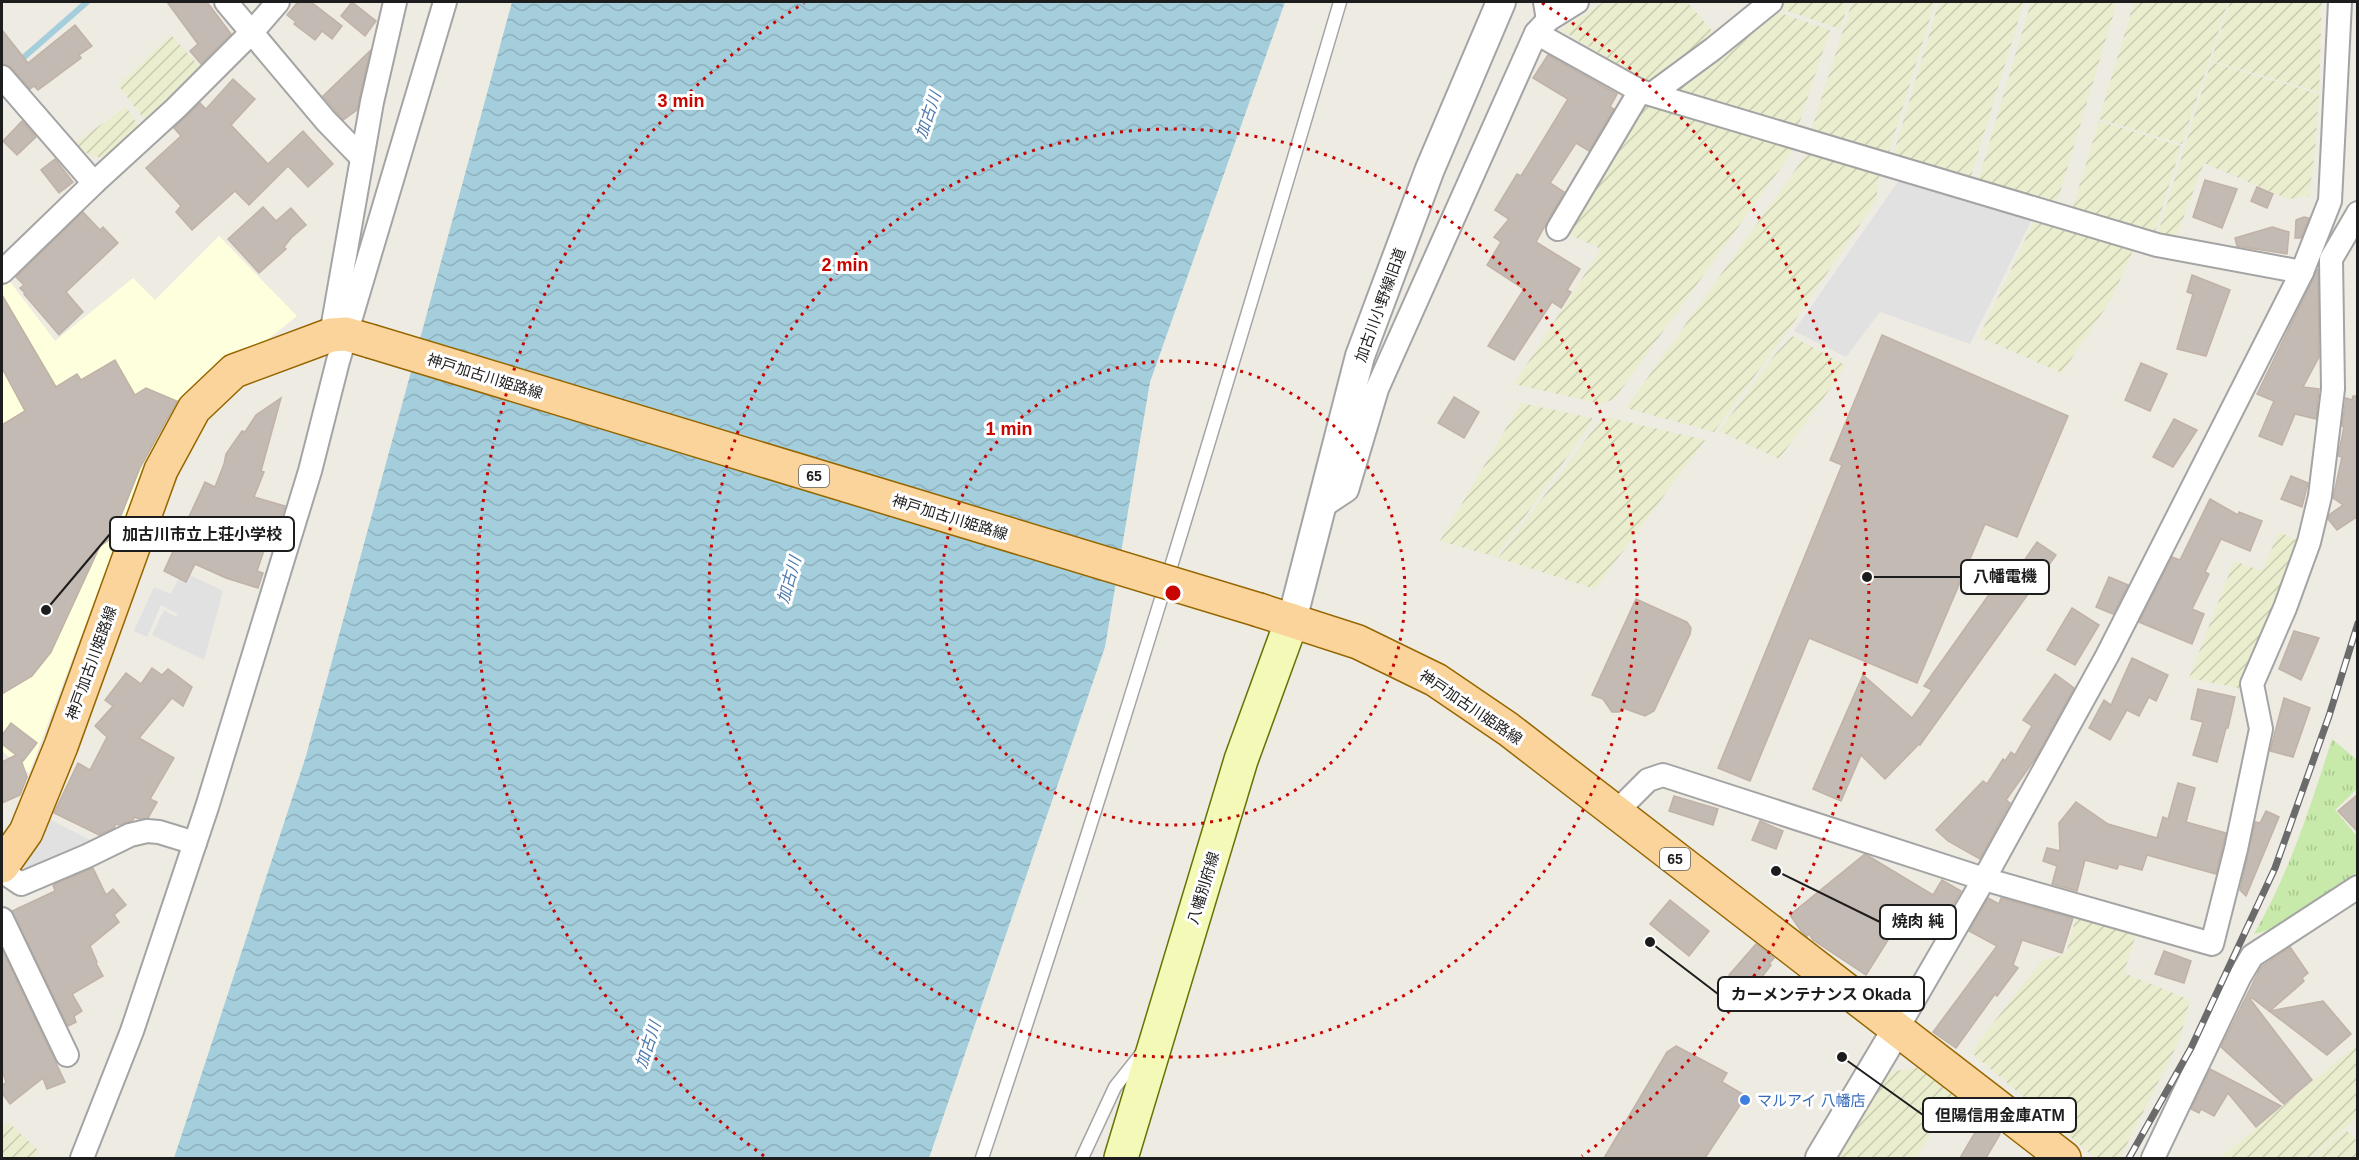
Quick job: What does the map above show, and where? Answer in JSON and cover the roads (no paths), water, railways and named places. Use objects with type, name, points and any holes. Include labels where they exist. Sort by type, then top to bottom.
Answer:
[{"type":"main road","name":"神戸加古川姫路線","points":[[2,866],[26,832],[61,746],[161,470],[194,409],[234,371],[349,336],[1292,620],[1358,642],[1436,680],[1508,729],[2064,1158]]},
{"type":"main road","name":"八幡別府線","points":[[1121,1158],[1241,760],[1292,620]]},
{"type":"street","points":[[226,2],[326,122],[362,158]]},
{"type":"street","points":[[2,272],[176,108],[252,32],[278,2]]},
{"type":"street","points":[[349,336],[362,158],[387,30],[395,2]]},
{"type":"street","points":[[82,1158],[132,1031],[195,843],[310,471],[445,2]]},
{"type":"street","name":"加古川小野線旧道","points":[[1292,620],[1360,356],[1430,169],[1501,2]]},
{"type":"street","points":[[1320,508],[1347,490],[1377,389],[1543,18],[1577,2]]},
{"type":"street","points":[[1558,229],[1646,93],[1713,49],[1771,2]]},
{"type":"street","points":[[1615,813],[1648,780],[1664,776],[1984,879],[2212,944],[2236,849],[2261,729],[2252,684],[2285,608],[2309,542],[2320,496],[2333,389],[2321,254],[2330,201],[2340,2]]},
{"type":"street","points":[[1543,18],[1646,93],[2157,245],[2302,272]]},
{"type":"street","points":[[2,76],[94,183]]},
{"type":"street","points":[[1820,1158],[1984,879],[2108,656],[2302,272],[2358,213]]},
{"type":"street","points":[[2,871],[21,884],[130,835],[147,831],[159,832],[195,843]]},
{"type":"street","points":[[2153,1158],[2239,978],[2252,956],[2357,889]]},
{"type":"street","points":[[2,919],[68,1055]]},
{"type":"lane","points":[[982,1158],[1045,970],[1125,717],[1340,2]]},
{"type":"lane","points":[[1082,1158],[1115,1087],[1160,1031]]},
{"type":"water","name":"加古川","points":[[512,2],[1285,2],[1150,382],[1105,647],[929,1158],[174,1158],[306,756]]},
{"type":"waterway","points":[[7,72],[87,2]]},
{"type":"railway","points":[[2129,1158],[2191,1048],[2275,868],[2329,716],[2358,623]]},
{"type":"place","name":"八幡電機","points":[[1867,577]]},
{"type":"place","name":"加古川市立上荘小学校","points":[[46,610]]},
{"type":"place","name":"焼肉 純","points":[[1776,871]]},
{"type":"place","name":"カーメンテナンス Okada","points":[[1650,942]]},
{"type":"place","name":"但陽信用金庫ATM","points":[[1842,1057]]},
{"type":"place","name":"マルアイ 八幡店","points":[[1745,1100]]}]
